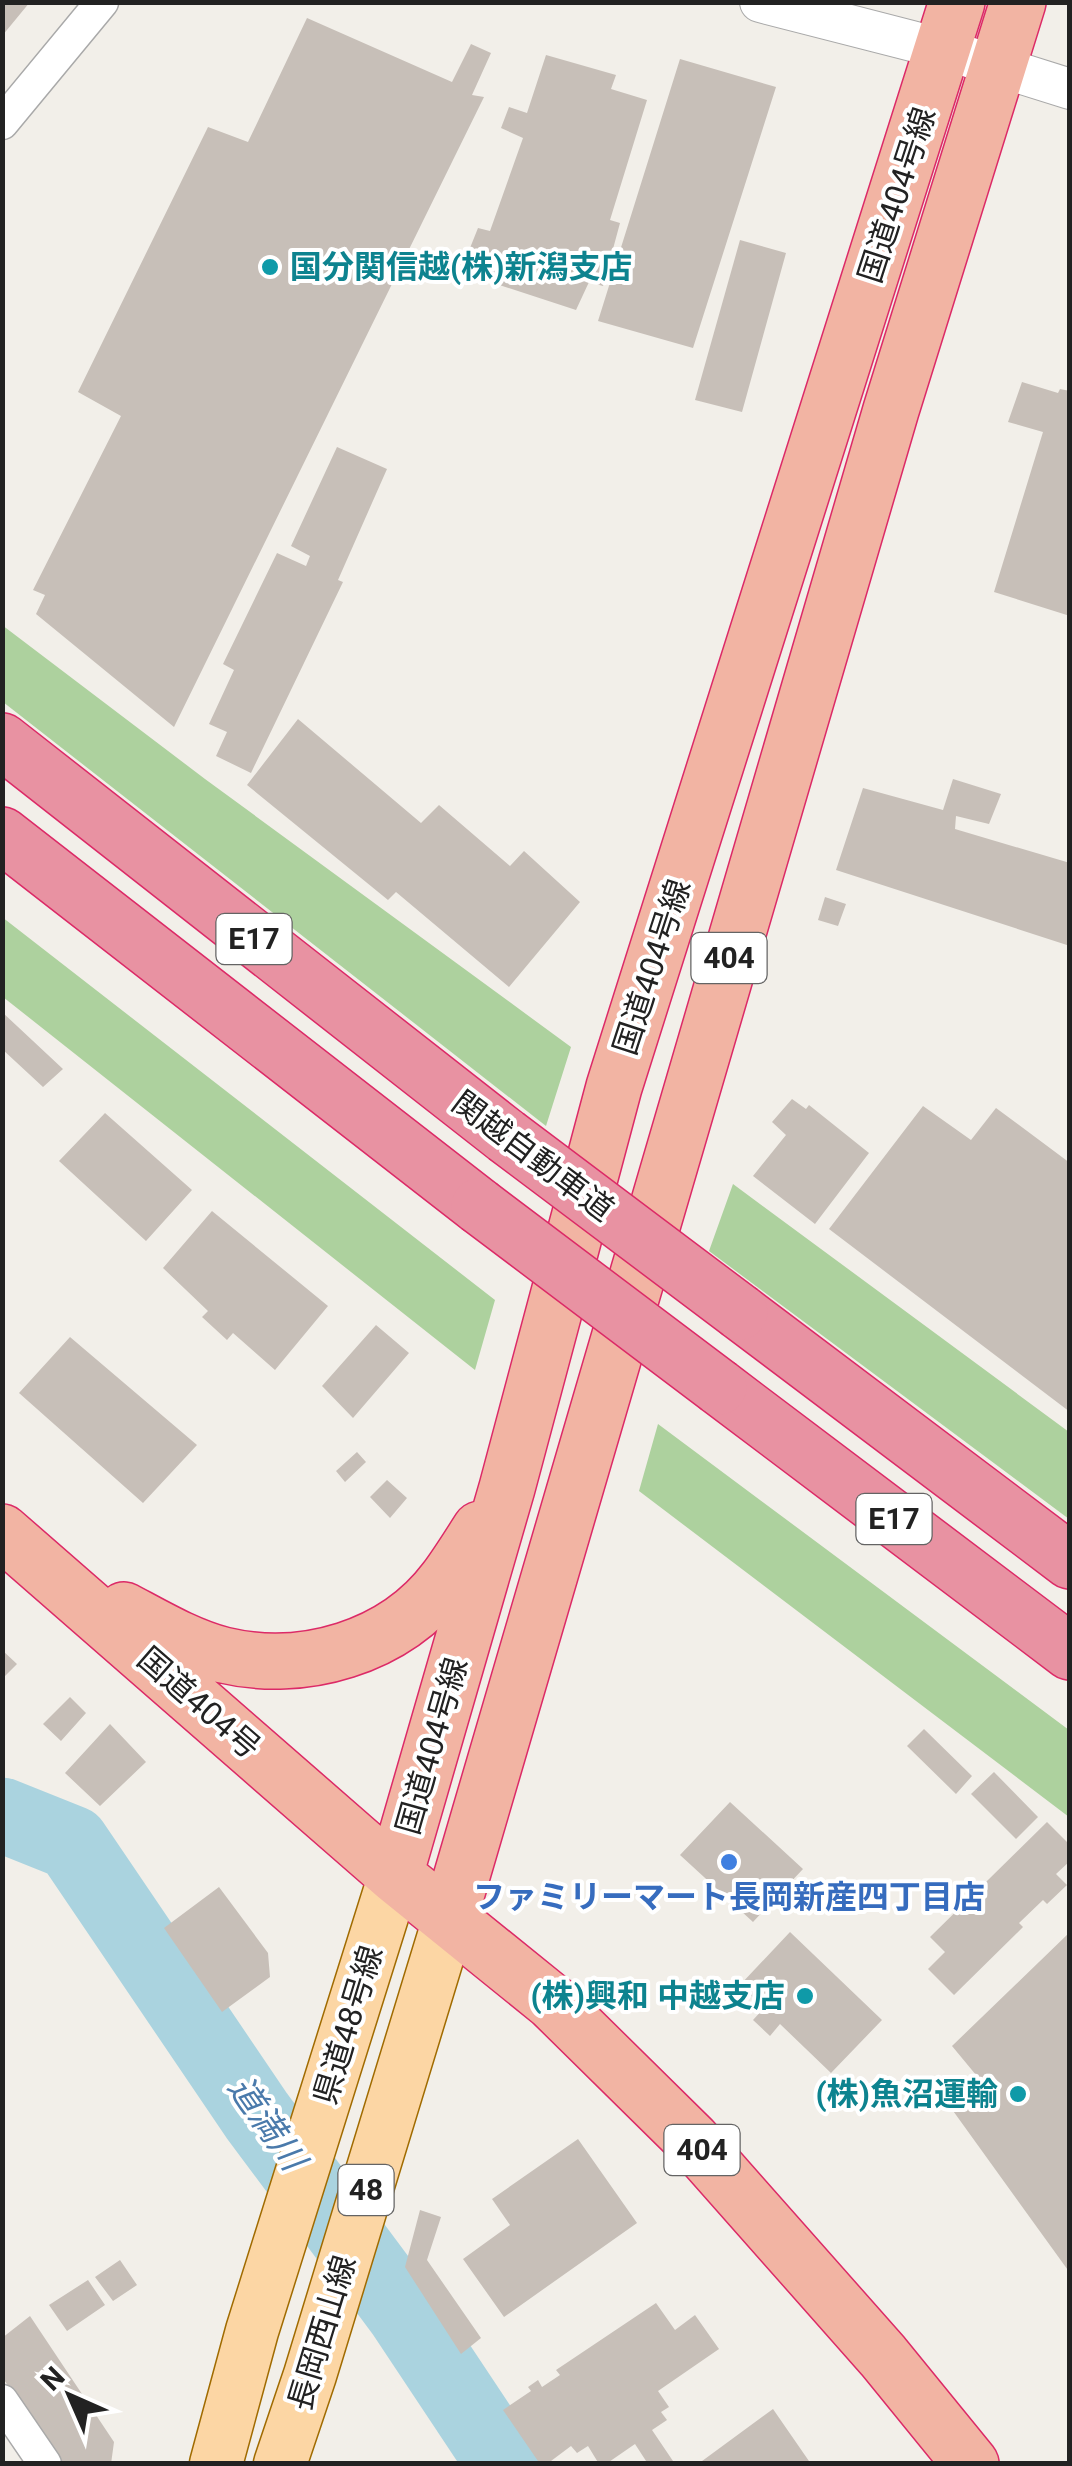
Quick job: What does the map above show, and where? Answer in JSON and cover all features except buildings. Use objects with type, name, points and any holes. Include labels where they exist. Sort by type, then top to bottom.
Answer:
[{"type":"highway","name":"国道404号線","points":[[450,1916],[880,448],[1018,2]]},
{"type":"highway","name":"国道404号線","points":[[950,26],[614,1087],[507,1488],[395,1874],[552,2002],[692,2140],[883,2356],[971,2464]]},
{"type":"highway","name":"関越自動車道","points":[[2,741],[506,1136],[1070,1560]]},
{"type":"highway","name":"E17","points":[[2,835],[479,1206],[1070,1652]]},
{"type":"highway","points":[[46,1570],[188,1644],[222,1654],[290,1660],[330,1656],[398,1625],[444,1583],[507,1488]]},
{"type":"highway","name":"国道404号","points":[[2,1532],[395,1874]]},
{"type":"main road","name":"県道48号線","points":[[216,2464],[252,2331],[395,1874]]},
{"type":"main road","name":"長岡西山線","points":[[280,2464],[450,1916]]},
{"type":"street","points":[[2,123],[102,2]]},
{"type":"street","points":[[760,2],[950,26],[998,69],[1070,89]]},
{"type":"street","points":[[2,2401],[45,2464]]},
{"type":"green space","points":[[2,625],[571,1047],[546,1126],[3,702]]},
{"type":"green space","points":[[2,917],[495,1300],[475,1370],[3,997]]},
{"type":"green space","points":[[733,1184],[1069,1432],[1069,1519],[709,1251]]},
{"type":"green space","points":[[658,1424],[1069,1730],[1069,1817],[639,1491]]},
{"type":"waterway","name":"道満川","points":[[2,1815],[72,1843],[257,2116],[403,2312],[504,2464]]},
{"type":"place","name":"国分関信越(株)新潟支店","points":[[270,267]]},
{"type":"place","name":"ファミリーマート長岡新産四丁目店","points":[[729,1862]]},
{"type":"place","name":"(株)興和 中越支店","points":[[805,1996]]},
{"type":"place","name":"(株)魚沼運輸","points":[[1018,2094]]}]
